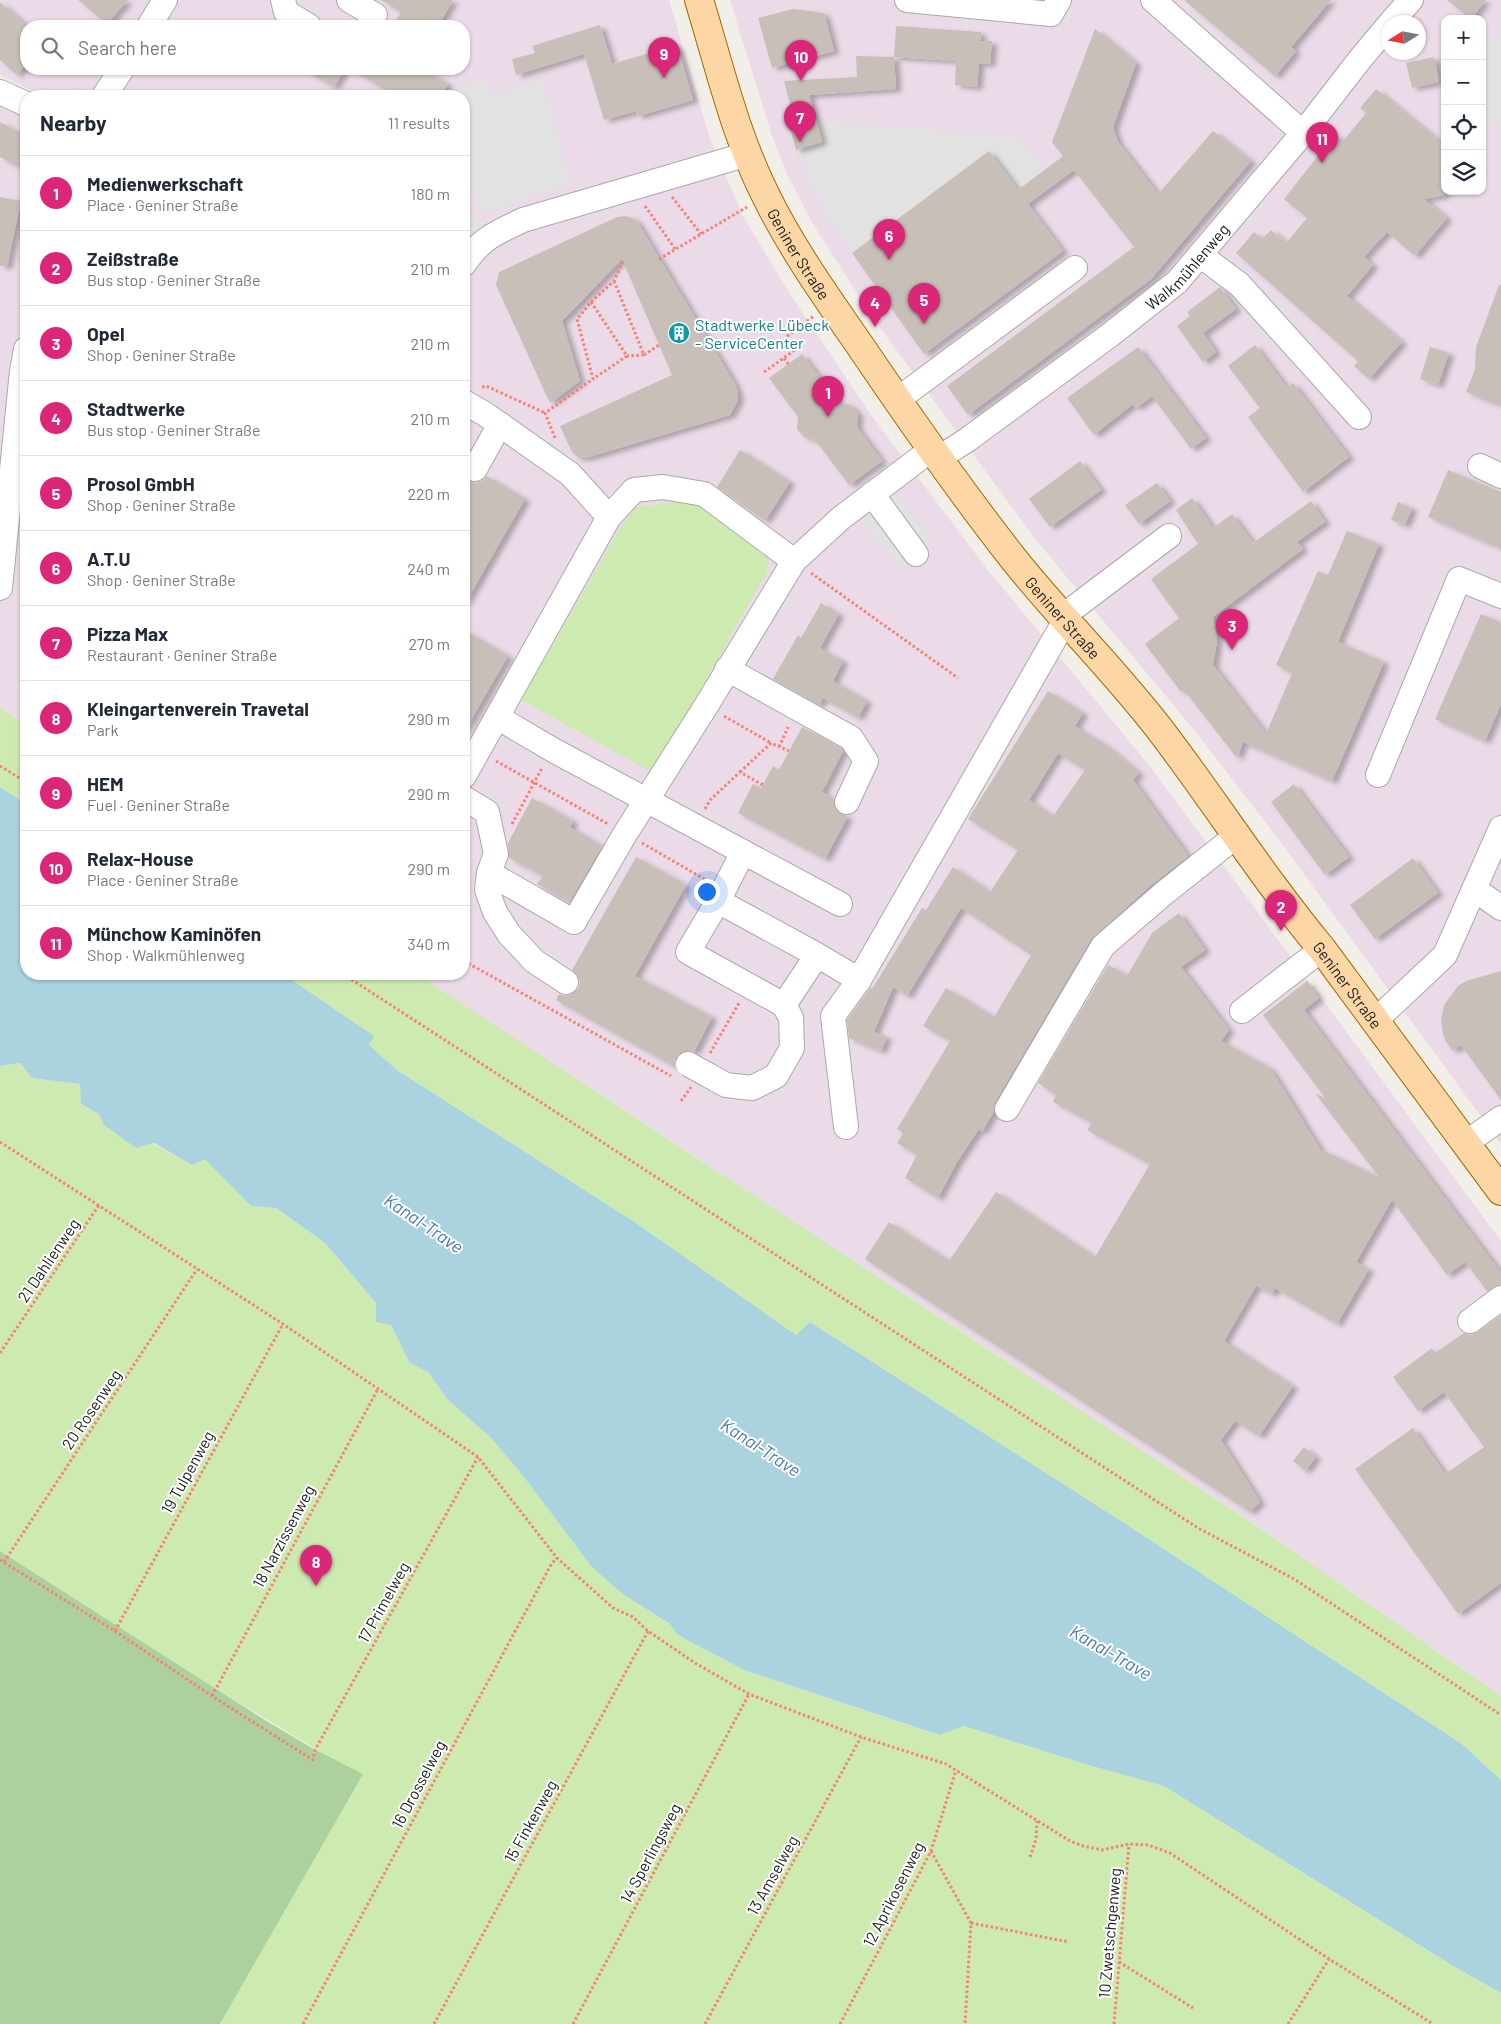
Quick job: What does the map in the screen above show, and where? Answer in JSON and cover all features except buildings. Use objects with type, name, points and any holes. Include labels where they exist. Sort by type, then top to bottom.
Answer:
[{"type":"main road","name":"Geniner Straße","points":[[699,0],[729,99],[748,154],[766,196],[798,253],[831,303],[897,400],[1012,557],[1158,727],[1236,836],[1501,1191]]},
{"type":"street","points":[[153,20],[165,0]]},
{"type":"street","points":[[283,0],[286,12],[299,20]]},
{"type":"street","points":[[349,0],[375,15],[372,20]]},
{"type":"street","points":[[907,0],[1051,14],[1059,0]]},
{"type":"street","points":[[1153,0],[1303,133]]},
{"type":"street","points":[[1397,15],[1411,0]]},
{"type":"street","name":"Walkmühlenweg","points":[[492,864],[574,922],[625,834],[794,561],[841,518],[872,494],[1110,336],[1177,282],[1303,133],[1381,34]]},
{"type":"street","points":[[108,90],[118,75]]},
{"type":"street","points":[[0,92],[20,101]]},
{"type":"street","points":[[470,255],[488,236],[522,220],[748,154]]},
{"type":"street","points":[[1200,255],[1239,284],[1359,418]]},
{"type":"street","points":[[897,400],[1075,268]]},
{"type":"street","points":[[0,588],[20,391]]},
{"type":"street","points":[[471,395],[500,424],[570,474],[608,518]]},
{"type":"street","points":[[475,469],[500,424]]},
{"type":"street","points":[[470,765],[608,518],[634,490],[663,487],[704,494],[794,561]]},
{"type":"street","points":[[872,494],[916,554]]},
{"type":"street","points":[[846,1127],[832,1016],[858,980],[1065,618],[1169,536]]},
{"type":"street","points":[[1378,775],[1459,579],[1501,596]]},
{"type":"street","points":[[727,669],[851,738],[866,761],[847,802]]},
{"type":"street","points":[[497,717],[553,750],[840,904]]},
{"type":"street","points":[[470,802],[487,812],[492,864],[487,890],[495,912],[509,934],[534,961],[566,982]]},
{"type":"street","points":[[1006,1109],[1103,946],[1163,894],[1236,836]]},
{"type":"street","points":[[1375,1021],[1445,955],[1474,889],[1499,839]]},
{"type":"street","points":[[694,1076],[726,1085],[752,1088],[776,1076],[792,1048],[791,1018],[784,1005],[688,952],[743,852]]},
{"type":"street","points":[[1474,889],[1501,908]]},
{"type":"street","points":[[721,895],[858,980]]},
{"type":"street","points":[[1242,1011],[1322,949]]},
{"type":"street","points":[[784,1005],[817,955]]},
{"type":"street","points":[[1466,1143],[1501,1118]]},
{"type":"street","points":[[1470,1321],[1501,1298]]},
{"type":"path","points":[[659,180],[701,234]]},
{"type":"path","points":[[632,189],[674,249]]},
{"type":"path","points":[[659,259],[766,196]]},
{"type":"path","points":[[593,379],[578,319],[591,302],[614,281],[623,261]]},
{"type":"path","points":[[614,281],[644,355]]},
{"type":"path","points":[[591,302],[627,356]]},
{"type":"path","points":[[764,372],[795,350],[786,337],[831,303]]},
{"type":"path","points":[[545,413],[627,356],[644,355],[659,345]]},
{"type":"path","points":[[784,358],[788,364]]},
{"type":"path","points":[[471,395],[486,386],[545,413],[556,439]]},
{"type":"path","points":[[794,561],[958,678]]},
{"type":"path","points":[[706,706],[771,743],[789,751]]},
{"type":"path","points":[[695,827],[710,800],[771,743]]},
{"type":"path","points":[[478,751],[625,834],[721,895]]},
{"type":"path","points":[[0,766],[20,778]]},
{"type":"path","points":[[740,772],[763,785]]},
{"type":"path","points":[[492,864],[534,783]]},
{"type":"path","points":[[470,964],[694,1076]]},
{"type":"path","points":[[352,980],[1198,1528],[1294,1579],[1501,1715]]},
{"type":"path","points":[[681,1101],[694,1076],[749,986]]},
{"type":"path","points":[[1,1144],[283,1324],[478,1457],[557,1558],[613,1608],[633,1617],[648,1631],[695,1663],[748,1694],[861,1737],[946,1764],[1070,1841],[1102,1850],[1129,1844],[1148,1845],[1170,1853],[1329,1959],[1433,2024]]},
{"type":"path","name":"21 Dahlienweg","points":[[0,1353],[99,1205]]},
{"type":"path","name":"20 Rosenweg","points":[[2,1561],[197,1268]]},
{"type":"path","name":"19 Tulpenweg","points":[[114,1631],[283,1324]]},
{"type":"path","name":"18 Narzissenweg","points":[[212,1696],[378,1389]]},
{"type":"path","name":"17 Primelweg","points":[[212,1696],[313,1760],[315,1750],[478,1457]]},
{"type":"path","name":"16 Drosselweg","points":[[303,2024],[547,1571],[557,1558]]},
{"type":"path","points":[[2,1561],[114,1631],[212,1696]]},
{"type":"path","name":"15 Finkenweg","points":[[434,2024],[648,1631]]},
{"type":"path","name":"14 Sperlingsweg","points":[[573,2024],[748,1694]]},
{"type":"path","name":"13 Amselweg","points":[[705,2024],[861,1737]]},
{"type":"path","name":"12 Aprikosenweg","points":[[840,2024],[931,1852],[956,1770]]},
{"type":"path","points":[[1030,1857],[1036,1839],[1037,1820]]},
{"type":"path","name":"10 Zwetschgenweg","points":[[1114,2024],[1129,1844]]},
{"type":"path","points":[[931,1852],[971,1923],[965,2024]]},
{"type":"path","points":[[971,1923],[1069,1942]]},
{"type":"path","points":[[1288,2024],[1329,1959]]},
{"type":"path","points":[[1119,1962],[1193,2008]]},
{"type":"shaded area","points":[[0,0],[669,0],[710,139],[744,218],[792,297],[871,415],[987,569],[1149,765],[1501,1241],[1501,1696],[1257,1526],[426,980],[470,980],[470,90],[29,90],[0,75]]},
{"type":"shaded area","points":[[730,0],[1501,0],[1501,1144],[1282,844],[1195,731],[1036,540],[873,318],[811,221],[787,174],[772,136]]},
{"type":"shaded area","points":[[1501,35],[1501,121],[1486,128],[1486,60],[1486,46]]},
{"type":"shaded area","points":[[542,80],[571,185],[536,193],[495,210],[480,210],[474,190],[470,191],[470,90],[450,90],[452,86],[487,81],[493,96]]},
{"type":"shaded area","points":[[0,103],[20,114],[20,721],[0,708]]},
{"type":"shaded area","points":[[816,121],[1019,138],[1043,172],[1042,194],[1028,204],[989,151],[852,253],[826,212],[796,150],[822,142]]},
{"type":"shaded area","points":[[470,213],[480,218],[482,226],[470,235]]},
{"type":"shaded area","points":[[896,493],[934,544],[901,568],[863,518]]},
{"type":"green space","points":[[687,500],[731,524],[763,546],[767,553],[768,565],[767,572],[653,773],[521,700],[623,523],[636,507]]},
{"type":"green space","points":[[0,708],[20,721],[20,800],[0,787]]},
{"type":"green space","points":[[292,980],[426,980],[1257,1526],[1501,1696],[1501,1780],[1462,1744],[1118,1519],[810,1322],[796,1336],[633,1221],[397,1070],[369,1045],[373,1036]]},
{"type":"green space","points":[[20,1063],[32,1078],[81,1084],[81,1104],[192,1165],[205,1158],[251,1206],[276,1208],[325,1243],[376,1303],[391,1325],[409,1362],[429,1373],[447,1399],[491,1438],[624,1595],[670,1624],[679,1635],[744,1670],[938,1735],[964,1726],[1088,1765],[1164,1786],[1453,1966],[1501,1993],[1501,2024],[220,2024],[337,1818],[319,1751],[218,1690],[0,1551],[0,1066]]},
{"type":"green space","points":[[0,1551],[265,1720],[312,1748],[363,1774],[220,2024],[0,2024]]},
{"type":"water","name":"Kanal-Trave","points":[[0,787],[20,800],[20,980],[292,980],[374,1036],[369,1045],[397,1070],[633,1221],[796,1335],[810,1322],[1118,1519],[1462,1744],[1501,1780],[1501,1993],[1453,1966],[1164,1786],[1088,1765],[964,1726],[939,1735],[744,1670],[678,1635],[670,1624],[624,1595],[592,1567],[524,1477],[491,1438],[447,1399],[429,1373],[409,1362],[391,1325],[376,1322],[376,1303],[325,1243],[276,1208],[251,1206],[205,1159],[192,1165],[154,1143],[136,1148],[104,1125],[99,1114],[81,1104],[80,1084],[32,1078],[20,1063],[0,1066]]},
{"type":"place","name":"HEM","points":[[664,78]]},
{"type":"place","name":"Relax-House","points":[[801,81]]},
{"type":"place","name":"Pizza Max","points":[[800,142]]},
{"type":"place","name":"Münchow Kaminöfen","points":[[1322,163]]},
{"type":"place","name":"A.T.U","points":[[889,260]]},
{"type":"place","name":"Prosol GmbH","points":[[924,324]]},
{"type":"place","name":"Stadtwerke","points":[[875,327]]},
{"type":"place","name":"Stadtwerke Lübeck - ServiceCenter","points":[[679,333]]},
{"type":"place","name":"Medienwerkschaft","points":[[828,417]]},
{"type":"place","name":"Opel","points":[[1232,650]]},
{"type":"place","name":"Zeißstraße","points":[[1281,931]]},
{"type":"place","name":"Kleingartenverein Travetal","points":[[316,1586]]}]
